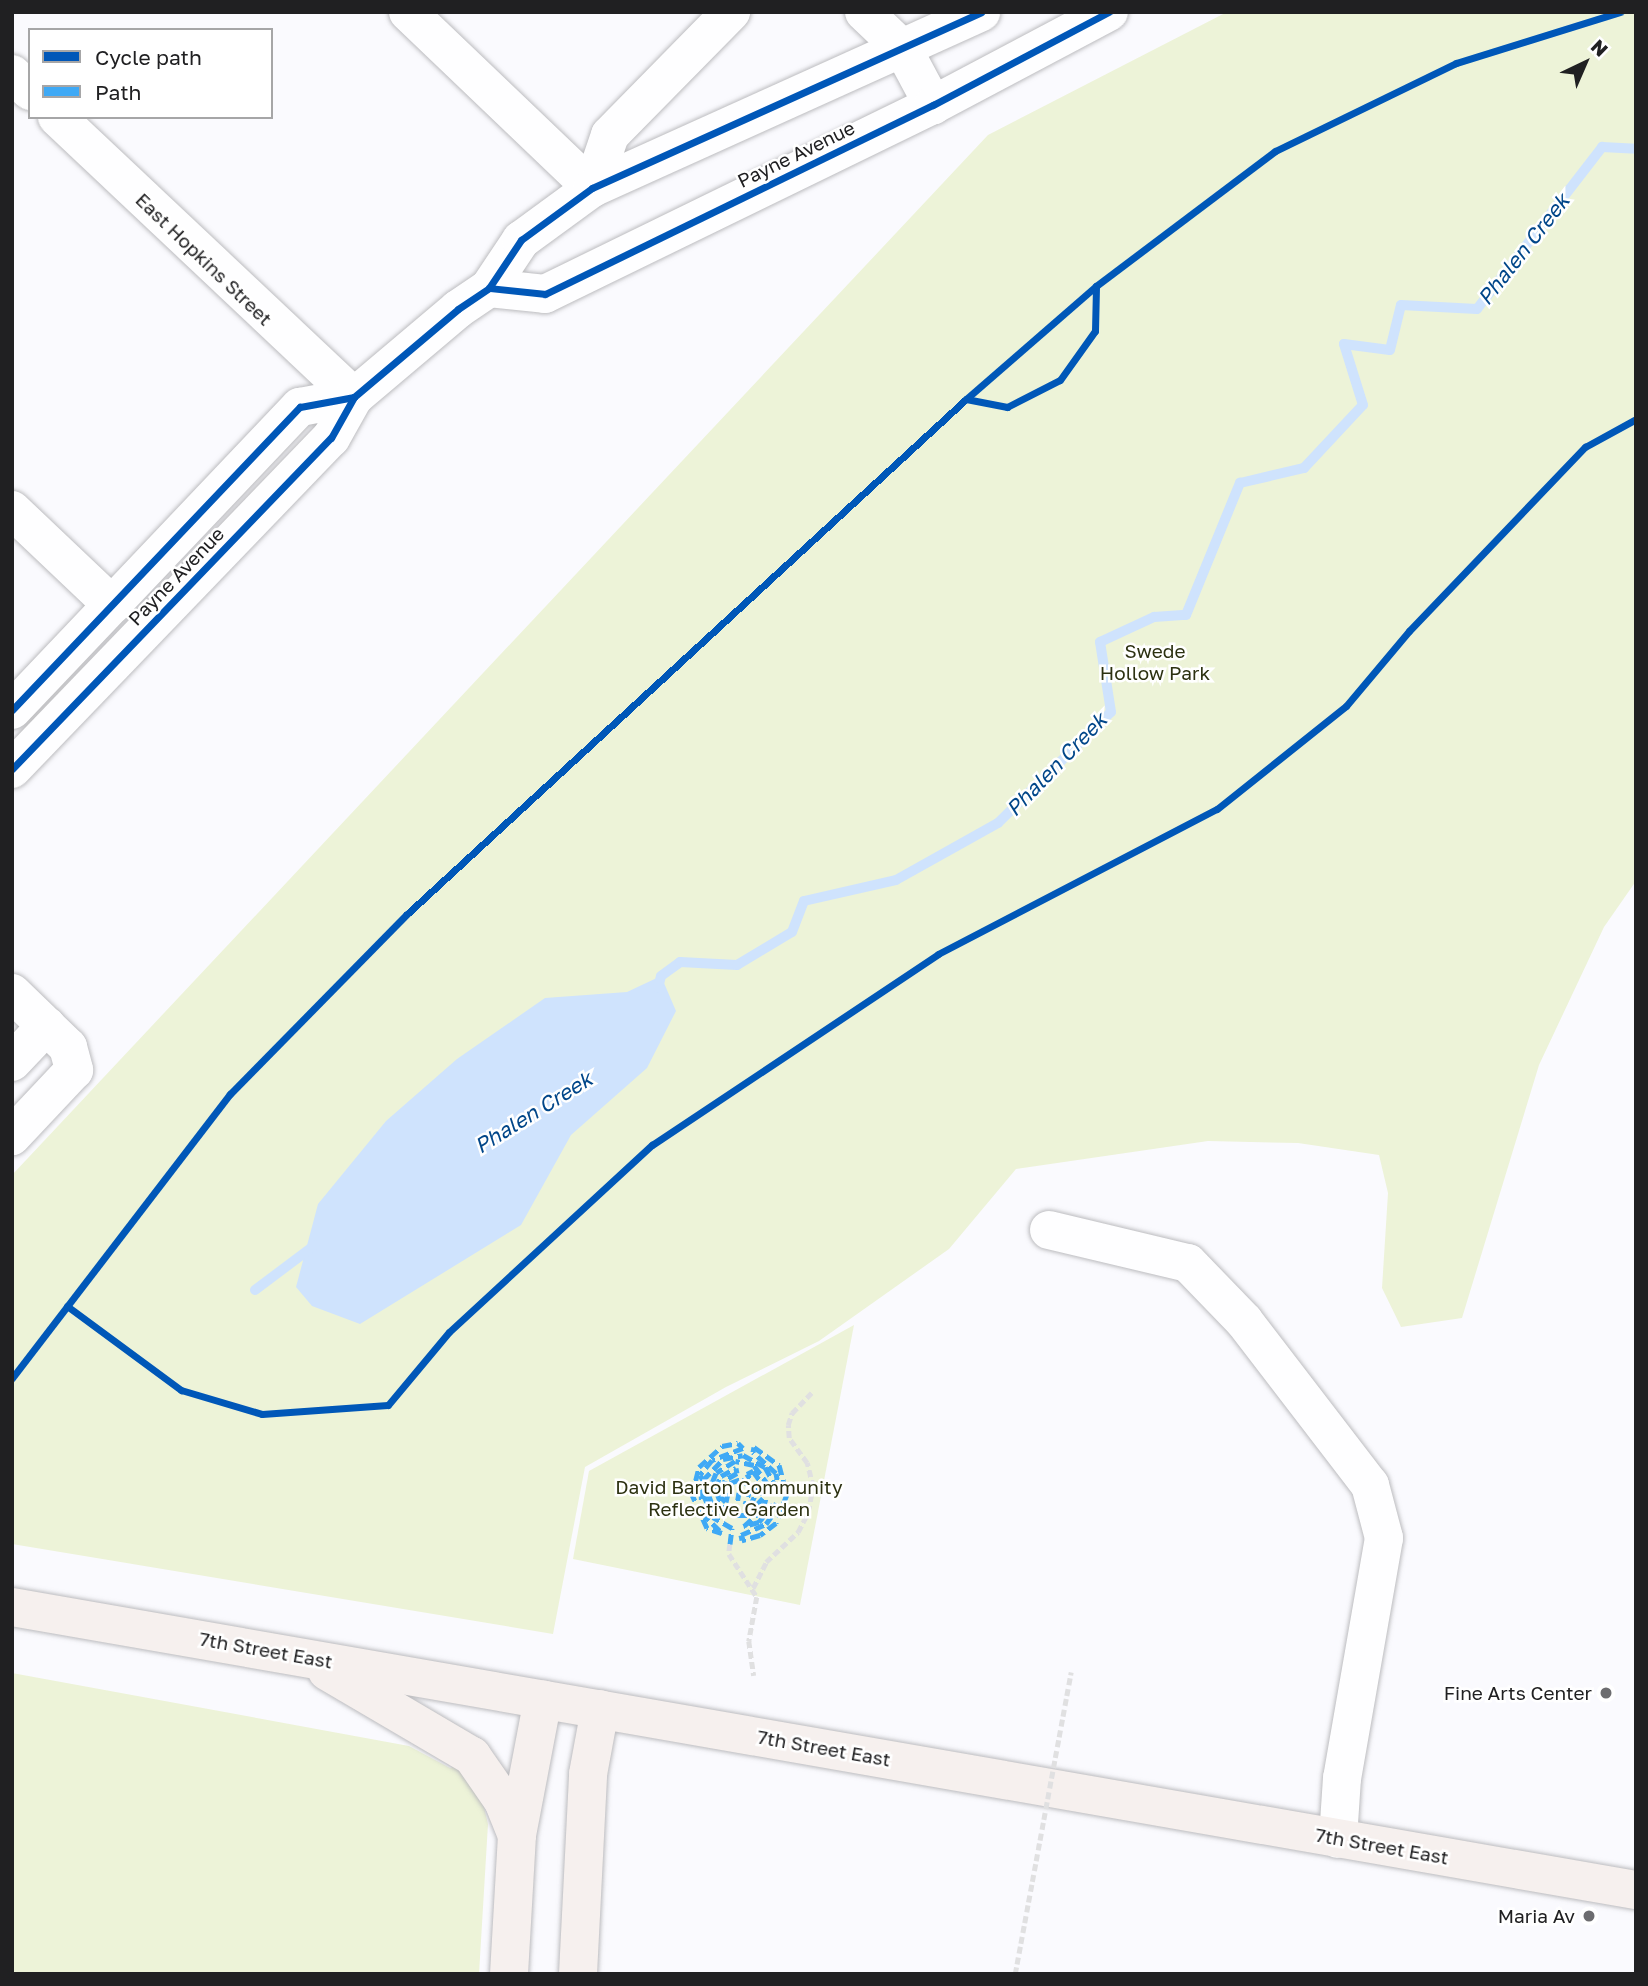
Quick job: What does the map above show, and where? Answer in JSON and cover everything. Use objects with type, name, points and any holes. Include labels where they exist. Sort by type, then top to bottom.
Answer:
[{"type":"main road","name":"7th Street East","points":[[12,1607],[1636,1890]]},
{"type":"main road","points":[[299,1656],[472,1756],[503,1801],[517,1835]]},
{"type":"main road","points":[[509,1974],[517,1835],[543,1699]]},
{"type":"main road","points":[[578,1974],[588,1774],[600,1709]]},
{"type":"street","points":[[408,12],[592,188],[610,135],[731,12]]},
{"type":"street","points":[[864,12],[903,49],[933,105]]},
{"type":"street","name":"Payne Avenue","points":[[12,769],[331,438],[354,397],[458,309],[489,288],[521,240],[592,188],[981,12]]},
{"type":"street","name":"Payne Avenue","points":[[489,288],[545,294],[933,105],[1109,12]]},
{"type":"street","points":[[12,74],[28,89]]},
{"type":"street","name":"East Hopkins Street","points":[[59,119],[354,397]]},
{"type":"street","name":"Payne Avenue","points":[[12,710],[300,407],[354,397]]},
{"type":"street","points":[[12,510],[112,605]]},
{"type":"street","points":[[12,993],[68,1047],[74,1070],[12,1136]]},
{"type":"street","points":[[12,1062],[46,1026]]},
{"type":"street","points":[[1049,1230],[1188,1264],[1244,1321],[1370,1485],[1384,1538],[1342,1778],[1338,1839]]},
{"type":"path","points":[[753,1588],[766,1562],[798,1532],[808,1512],[813,1487],[807,1463],[789,1438],[788,1425],[792,1413],[812,1392]]},
{"type":"path","points":[[730,1544],[729,1554],[753,1588],[756,1612],[749,1641],[754,1676]]},
{"type":"path","points":[[1015,1974],[1071,1671]]},
{"type":"green space","name":"Swede Hollow Park","points":[[1227,12],[1636,12],[1636,881],[1604,927],[1539,1065],[1462,1318],[1401,1327],[1382,1288],[1388,1193],[1379,1155],[1298,1143],[1208,1141],[1016,1169],[949,1249],[819,1341],[726,1387],[585,1467],[553,1634],[12,1544],[12,1175],[988,135]]},
{"type":"green space","name":"David Barton Community Reflective Garden","points":[[854,1325],[800,1605],[573,1559],[589,1471]]},
{"type":"green space","points":[[12,1673],[409,1746],[450,1768],[461,1764],[481,1795],[488,1824],[479,1974],[12,1974]]},
{"type":"water","points":[[661,976],[676,1011],[647,1068],[571,1135],[521,1225],[360,1324],[312,1306],[296,1287],[318,1204],[386,1121],[457,1059],[545,998],[627,992]]},
{"type":"waterway","name":"Phalen Creek","points":[[658,988],[661,976],[680,962],[737,965],[792,932],[804,901],[896,880],[998,823],[1111,712],[1100,642],[1154,617],[1186,615],[1240,483],[1304,468],[1363,405],[1344,344],[1390,350],[1401,305],[1477,309],[1602,147],[1636,149]]},
{"type":"waterway","name":"Phalen Creek","points":[[255,1290],[315,1245]]},
{"type":"marked path","points":[[730,1544],[732,1528],[713,1517],[701,1489],[702,1513],[722,1533],[707,1528],[692,1495],[699,1467],[722,1446],[738,1443],[743,1448],[712,1460],[700,1475],[703,1480],[723,1459],[743,1455],[765,1467],[780,1494],[776,1473],[753,1452],[754,1447],[779,1465],[787,1494],[776,1523],[760,1535],[742,1540],[741,1535],[766,1524],[778,1507],[773,1504],[759,1522],[744,1526],[763,1509],[769,1486],[754,1465],[735,1461],[716,1473],[708,1493],[713,1507],[725,1515],[715,1488],[721,1476],[736,1468],[737,1473],[725,1480],[720,1496],[726,1502],[730,1483],[741,1479],[751,1487],[745,1504],[750,1506],[757,1491],[747,1474],[753,1471],[763,1485],[763,1498],[747,1515],[735,1515],[739,1492]]},
{"type":"cycle path","points":[[12,769],[331,438],[354,397],[458,309],[489,288],[521,240],[592,188],[981,12]]},
{"type":"cycle path","points":[[489,288],[545,294],[933,105],[1109,12]]},
{"type":"cycle path","points":[[12,1378],[230,1094],[407,914],[966,399],[1096,286],[1275,151],[1456,63],[1620,12]]},
{"type":"cycle path","points":[[966,399],[1007,407],[1060,380],[1095,331],[1096,286]]},
{"type":"cycle path","points":[[12,710],[300,407],[354,397]]},
{"type":"cycle path","points":[[67,1306],[181,1390],[262,1414],[388,1405],[449,1332],[652,1145],[938,954],[1217,809],[1346,706],[1409,631],[1585,447],[1636,419]]},
{"type":"place","name":"Fine Arts Center","points":[[1606,1693]]},
{"type":"place","name":"Maria Av","points":[[1589,1916]]}]
